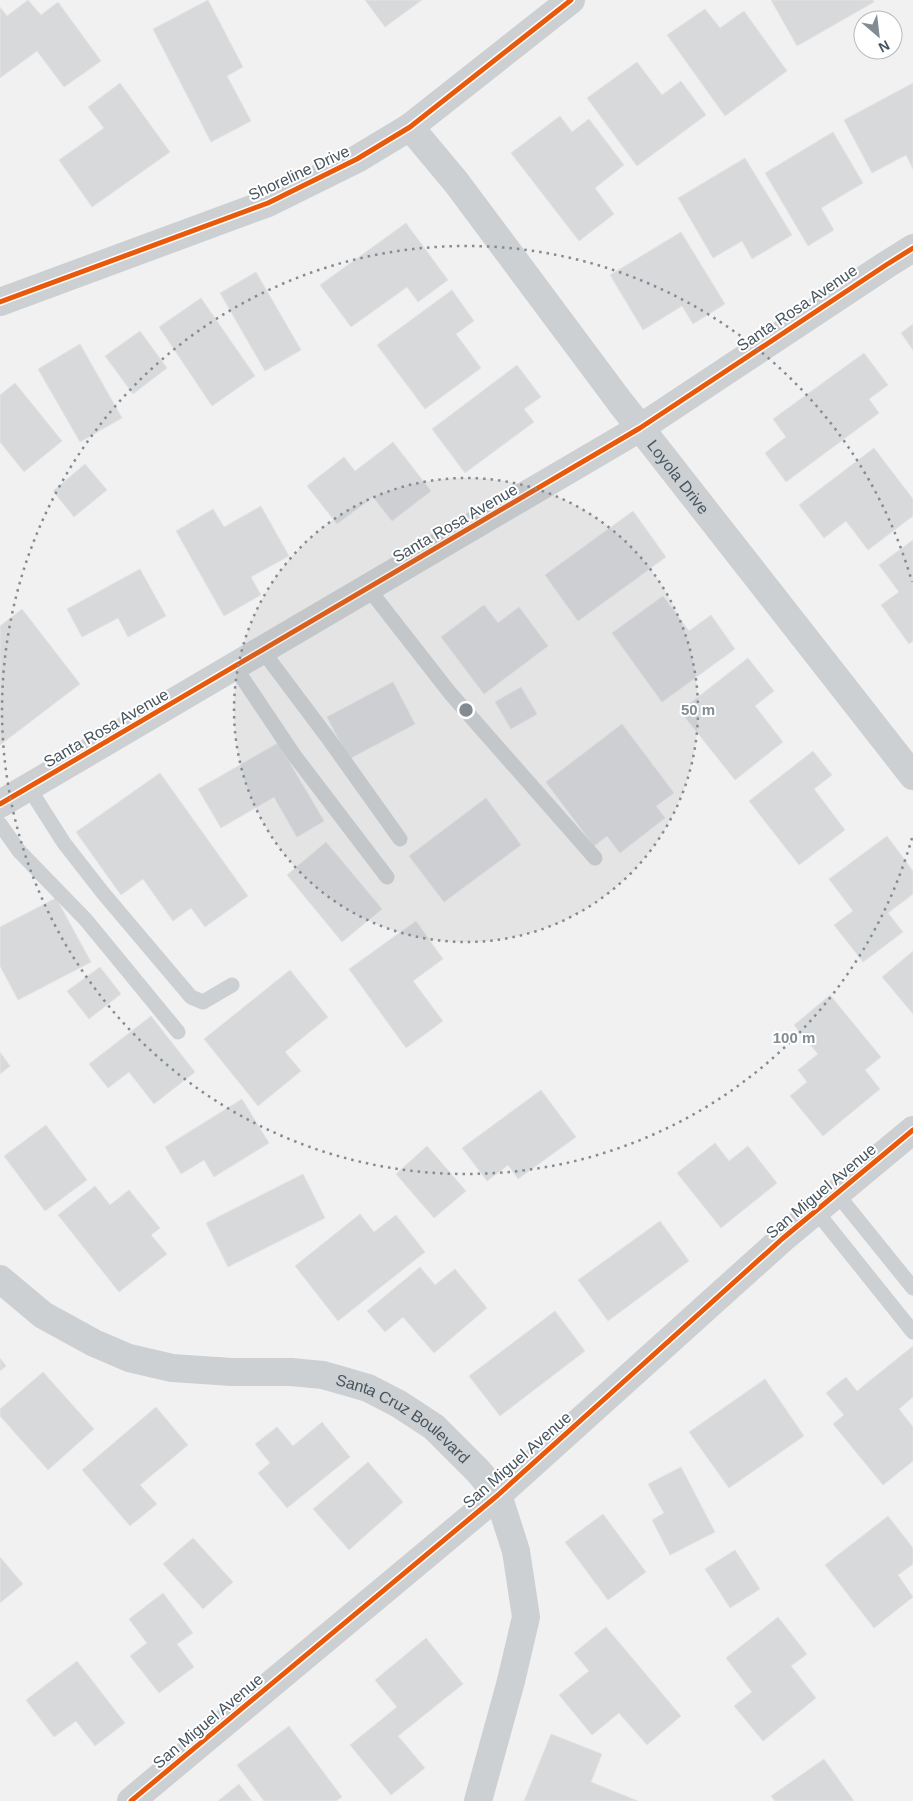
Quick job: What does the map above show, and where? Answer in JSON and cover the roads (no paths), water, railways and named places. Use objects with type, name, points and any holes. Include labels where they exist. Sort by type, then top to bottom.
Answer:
[{"type":"main road","name":"Shoreline Drive","points":[[0,302],[268,203],[357,159],[410,127],[571,0]]},
{"type":"street","name":"Loyola Drive","points":[[410,127],[456,182],[640,428],[913,776]]},
{"type":"street","name":"Santa Rosa Avenue","points":[[0,804],[640,428],[913,248]]},
{"type":"street","name":"San Miguel Avenue","points":[[131,1801],[498,1495],[782,1239],[913,1130]]},
{"type":"street","name":"Santa Cruz Boulevard","points":[[0,1279],[43,1315],[94,1343],[129,1358],[172,1368],[232,1372],[291,1372],[322,1375],[368,1388],[399,1404],[434,1427],[478,1471],[498,1495],[516,1551],[526,1617],[511,1681],[478,1801]]},
{"type":"lane","points":[[368,588],[450,693],[595,858]]},
{"type":"lane","points":[[262,650],[400,839]]},
{"type":"lane","points":[[235,667],[294,754],[387,878]]},
{"type":"lane","points":[[29,788],[64,843],[103,894],[191,997],[203,1002],[232,985]]},
{"type":"lane","points":[[0,824],[19,851],[86,920],[178,1032]]},
{"type":"lane","points":[[837,1194],[913,1288]]},
{"type":"lane","points":[[816,1211],[913,1332]]}]
